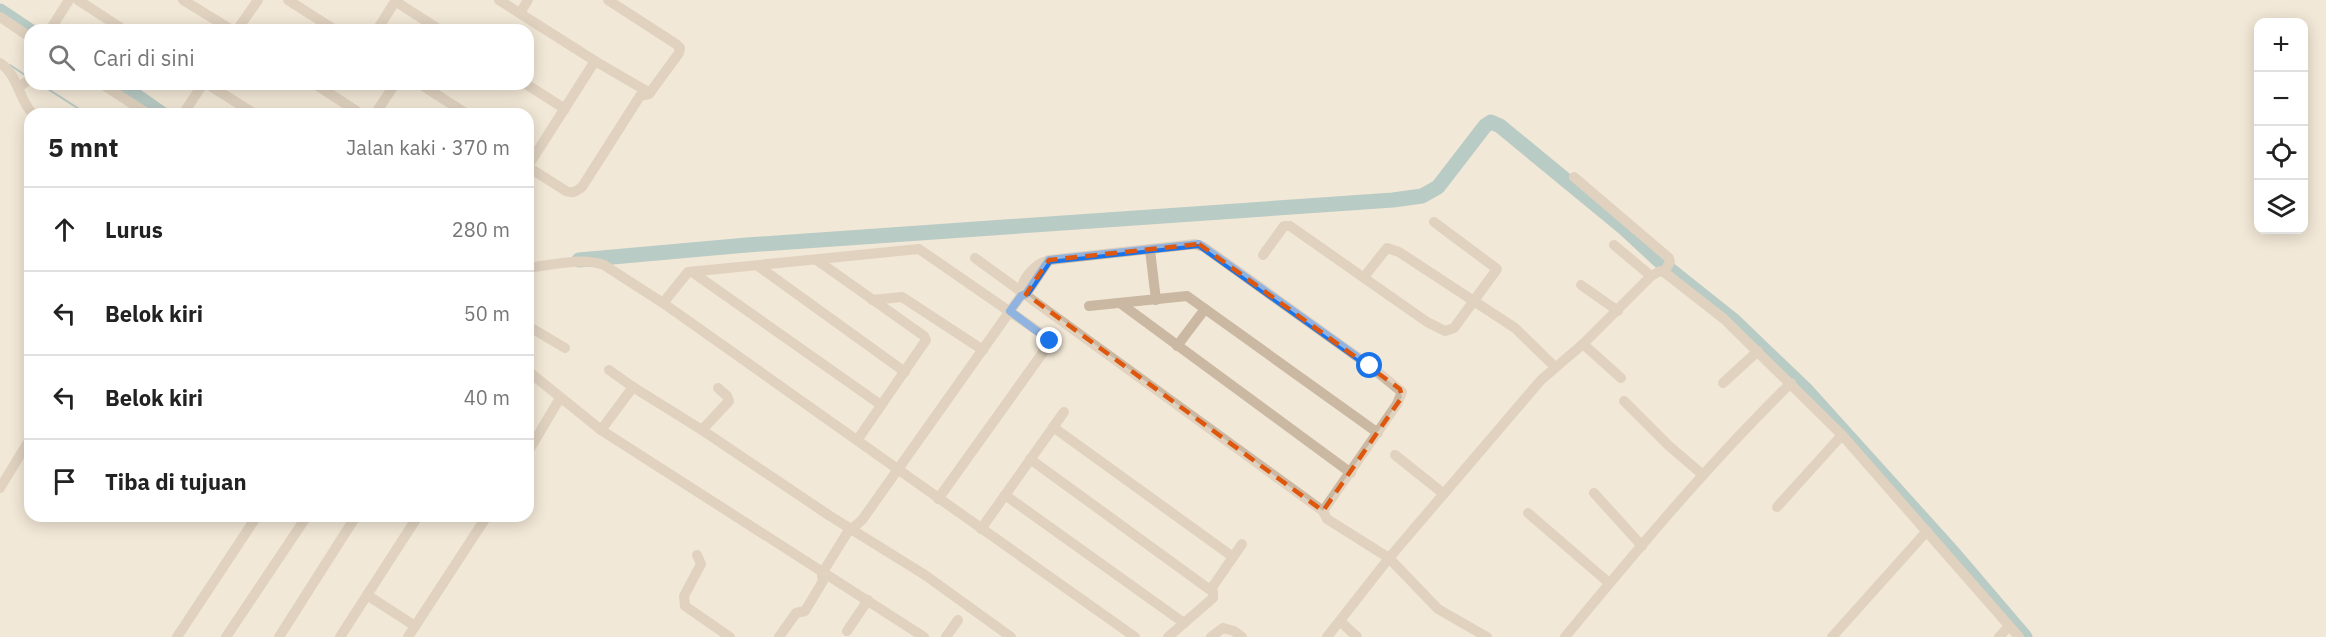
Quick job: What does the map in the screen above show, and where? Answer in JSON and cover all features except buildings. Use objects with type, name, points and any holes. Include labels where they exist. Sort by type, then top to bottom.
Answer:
[{"type":"street","points":[[54,24],[69,0]]},
{"type":"street","points":[[78,0],[115,24]]},
{"type":"street","points":[[183,0],[222,24]]},
{"type":"street","points":[[241,24],[258,0]]},
{"type":"street","points":[[288,0],[326,24]]},
{"type":"street","points":[[499,0],[650,93]]},
{"type":"street","points":[[520,13],[528,0]]},
{"type":"street","points":[[534,165],[566,191],[577,190],[582,186],[640,96],[650,93],[679,53],[680,48],[676,44],[608,0]]},
{"type":"street","points":[[381,24],[396,1],[431,24]]},
{"type":"street","points":[[0,17],[24,33]]},
{"type":"street","points":[[534,154],[595,61]]},
{"type":"street","points":[[0,63],[13,76],[28,108]]},
{"type":"street","points":[[19,87],[24,83]]},
{"type":"street","points":[[534,89],[565,109]]},
{"type":"street","points":[[111,90],[139,108]]},
{"type":"street","points":[[187,108],[201,90]]},
{"type":"street","points":[[215,90],[245,108]]},
{"type":"street","points":[[324,90],[352,108]]},
{"type":"street","points":[[379,108],[390,90]]},
{"type":"street","points":[[429,90],[458,108]]},
{"type":"street","points":[[1574,177],[1669,258],[1667,268]]},
{"type":"street","points":[[1263,255],[1284,226],[1290,226],[1427,322],[1445,331],[1454,328],[1497,269],[1434,222]]},
{"type":"street","points":[[779,637],[796,613],[805,611],[823,581],[823,572],[843,539],[862,520],[899,470],[1018,299],[1049,260],[1195,244],[1204,247],[1400,388],[1402,397],[1323,512]]},
{"type":"street","points":[[1614,245],[1651,276]]},
{"type":"street","points":[[1364,277],[1387,248],[1399,252],[1515,328],[1555,367]]},
{"type":"street","points":[[663,303],[686,274],[692,272],[919,249],[1018,299],[1323,512],[1327,519],[1386,562],[1438,609],[1487,637]]},
{"type":"street","points":[[1150,250],[1156,300]]},
{"type":"street","points":[[938,499],[1049,344],[1048,338],[1018,299],[975,258]]},
{"type":"street","points":[[818,261],[924,336],[924,344],[858,439]]},
{"type":"street","points":[[534,268],[598,263],[663,303],[1135,637]]},
{"type":"street","points":[[758,266],[905,372]]},
{"type":"street","points":[[1327,637],[1386,562],[1541,380],[1618,311],[1651,276],[1667,268]]},
{"type":"street","points":[[1667,268],[1758,351],[1842,435],[2019,637]]},
{"type":"street","points":[[692,272],[881,405]]},
{"type":"street","points":[[1581,285],[1618,311]]},
{"type":"street","points":[[1089,306],[1185,295],[1377,433]]},
{"type":"street","points":[[872,300],[902,297],[983,350]]},
{"type":"street","points":[[1120,303],[1351,473]]},
{"type":"street","points":[[1177,346],[1205,309]]},
{"type":"street","points":[[534,330],[565,348]]},
{"type":"street","points":[[1583,344],[1621,378]]},
{"type":"street","points":[[1723,383],[1758,351]]},
{"type":"street","points":[[609,370],[925,575],[981,613],[1011,637]]},
{"type":"street","points":[[534,377],[558,401],[601,430],[823,572],[865,605],[924,637]]},
{"type":"street","points":[[1565,637],[1703,475],[1747,426],[1791,383]]},
{"type":"street","points":[[601,430],[633,387]]},
{"type":"street","points":[[702,429],[729,401],[718,388]]},
{"type":"street","points":[[534,442],[558,401]]},
{"type":"street","points":[[1624,401],[1668,445],[1703,475]]},
{"type":"street","points":[[981,529],[1064,412]]},
{"type":"street","points":[[1053,427],[1233,557]]},
{"type":"street","points":[[1777,507],[1842,435]]},
{"type":"street","points":[[0,488],[24,449]]},
{"type":"street","points":[[1395,455],[1444,494]]},
{"type":"street","points":[[1030,459],[1211,589],[1214,594],[1213,598],[1168,637]]},
{"type":"street","points":[[1593,493],[1642,546]]},
{"type":"street","points":[[1005,495],[1184,623]]},
{"type":"street","points":[[1528,513],[1609,583]]},
{"type":"street","points":[[177,637],[253,522]]},
{"type":"street","points":[[226,637],[303,522]]},
{"type":"street","points":[[279,637],[352,522]]},
{"type":"street","points":[[340,637],[414,522]]},
{"type":"street","points":[[408,637],[483,522]]},
{"type":"street","points":[[1832,637],[1927,531]]},
{"type":"street","points":[[1211,589],[1242,544]]},
{"type":"street","points":[[697,555],[701,564],[684,596],[685,606],[730,637]]},
{"type":"street","points":[[367,595],[415,626]]},
{"type":"street","points":[[847,632],[865,605]]},
{"type":"street","points":[[946,637],[958,620]]},
{"type":"street","points":[[1340,621],[1358,637]]},
{"type":"street","points":[[2000,637],[2009,626]]},
{"type":"street","points":[[1211,637],[1223,628],[1242,637]]},
{"type":"highlighted area","points":[[1199,244],[1370,366],[1400,389],[1402,397],[1323,511],[1026,294],[1049,260]]},
{"type":"waterway","points":[[0,11],[24,27]]},
{"type":"waterway","points":[[10,65],[24,74]]},
{"type":"waterway","points":[[49,90],[78,108]]},
{"type":"waterway","points":[[128,90],[153,108]]},
{"type":"waterway","points":[[579,260],[747,245],[1393,200],[1422,196],[1438,187],[1485,126],[1491,122],[1500,126],[1624,228],[1664,265],[1733,320],[1807,391],[1955,555],[2025,637]]},
{"type":"route","points":[[1050,341],[1010,311],[1021,296],[1026,294],[1049,260],[1199,244],[1370,366]]}]
